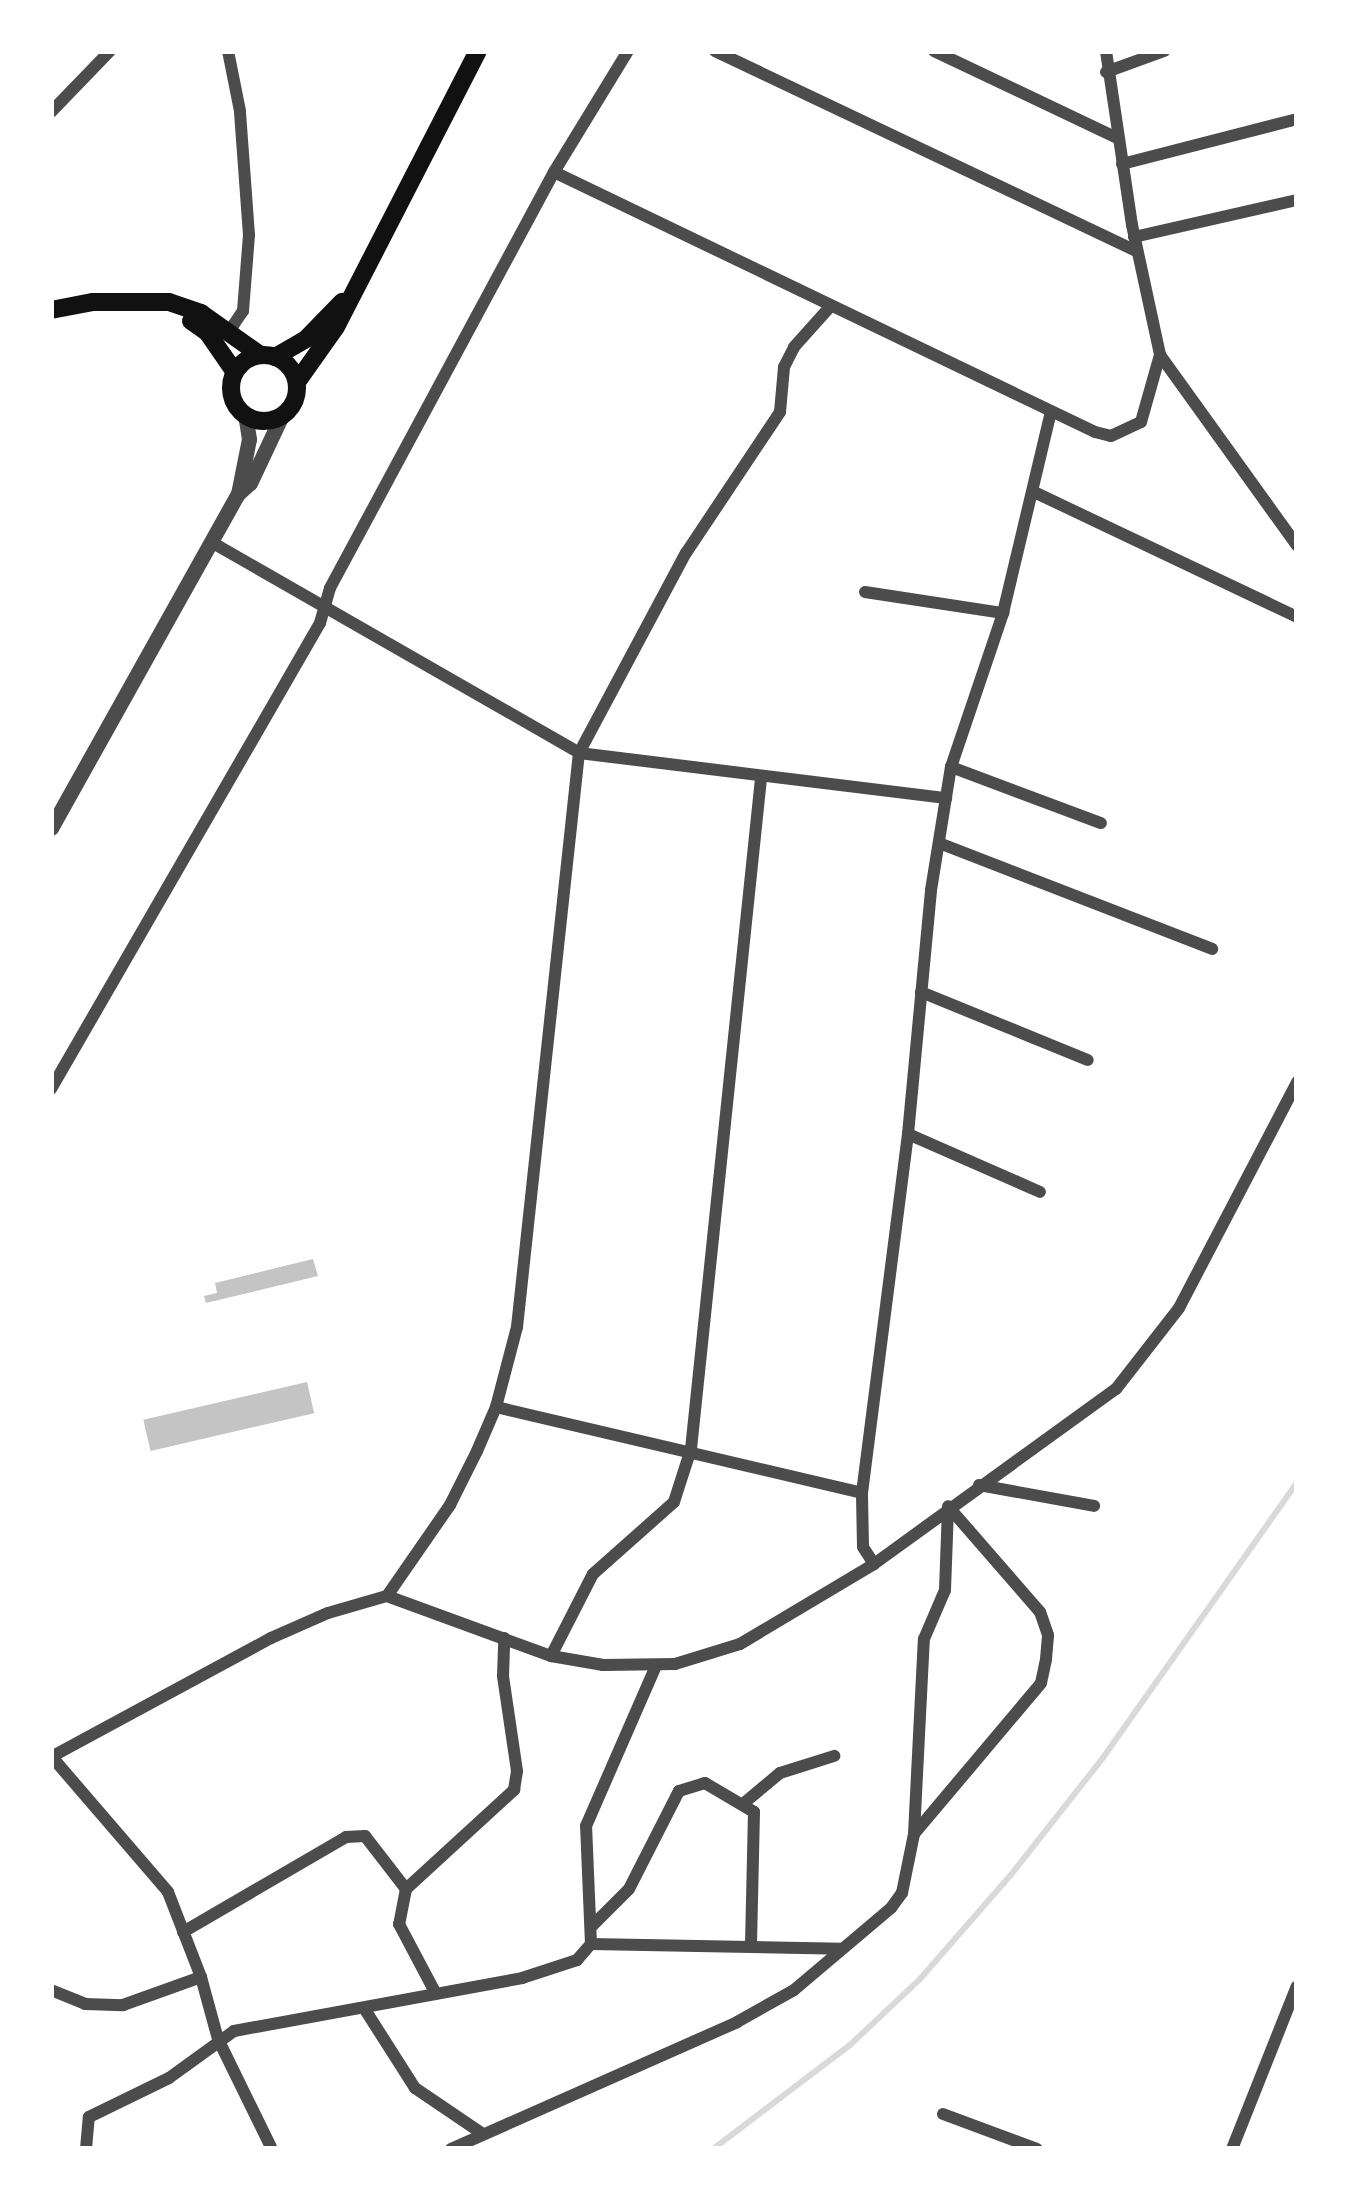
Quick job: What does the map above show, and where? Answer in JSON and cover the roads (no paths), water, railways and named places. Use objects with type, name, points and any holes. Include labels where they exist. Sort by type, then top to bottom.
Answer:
[{"type":"main road","points":[[169,302],[207,332],[234,371],[230,393],[244,415],[261,422],[281,417],[294,402],[297,382],[336,326],[345,299],[478,51]]},
{"type":"main road","points":[[234,371],[306,339],[345,299]]},
{"type":"main road","points":[[51,310],[93,302],[169,302],[201,314],[287,364],[297,382]]},
{"type":"street","points":[[51,112],[110,51]]},
{"type":"street","points":[[228,51],[239,111],[249,236],[243,311],[228,333]]},
{"type":"street","points":[[51,1088],[320,623],[325,605],[554,172],[628,51]]},
{"type":"street","points":[[715,51],[1135,244],[1297,200]]},
{"type":"street","points":[[934,51],[1117,138]]},
{"type":"street","points":[[1106,51],[1135,244],[1160,356],[1297,546]]},
{"type":"street","points":[[1106,72],[1164,51]]},
{"type":"street","points":[[1122,164],[1297,118]]},
{"type":"street","points":[[554,172],[1095,432],[1128,432],[1149,407],[1160,356]]},
{"type":"street","points":[[387,1596],[450,1505],[496,1407],[518,1327],[579,753],[686,553],[780,412],[784,368],[794,347],[829,308]]},
{"type":"street","points":[[874,1564],[863,1547],[862,1493],[939,843],[951,767],[1003,613],[1051,412]]},
{"type":"street","points":[[51,827],[238,494],[249,439],[244,415]]},
{"type":"street","points":[[238,494],[250,483],[281,417]]},
{"type":"street","points":[[1034,492],[1297,617]]},
{"type":"street","points":[[213,543],[579,753],[761,779],[946,798]]},
{"type":"street","points":[[865,592],[1003,613]]},
{"type":"street","points":[[951,767],[1101,824]]},
{"type":"street","points":[[551,1656],[593,1574],[674,1502],[691,1449],[761,779]]},
{"type":"street","points":[[939,843],[1212,949]]},
{"type":"street","points":[[921,992],[1088,1060]]},
{"type":"street","points":[[271,2147],[218,2039],[201,1977],[161,1882],[129,1853],[52,1757],[271,1638],[328,1612],[387,1596],[551,1656],[602,1665],[656,1666],[740,1644],[874,1564],[948,1506],[1116,1389],[1179,1308],[1297,1082]]},
{"type":"street","points":[[908,1134],[1040,1192]]},
{"type":"street","points":[[496,1407],[691,1449],[862,1493]]},
{"type":"street","points":[[980,1484],[1094,1506]]},
{"type":"street","points":[[914,1834],[1041,1683],[1046,1659],[1048,1635],[1040,1612],[948,1506]]},
{"type":"street","points":[[451,2149],[737,2022],[794,1990],[902,1893],[914,1834],[924,1639],[945,1590],[948,1506]]},
{"type":"street","points":[[436,1994],[399,1924],[406,1889],[514,1790],[518,1771],[503,1676],[504,1638]]},
{"type":"street","points":[[86,2149],[89,2117],[169,2078],[234,2031],[436,1994],[578,1960],[591,1944],[586,1826],[656,1666]]},
{"type":"street","points":[[744,1803],[780,1774],[834,1756]]},
{"type":"street","points":[[592,1926],[629,1889],[680,1791],[705,1783],[754,1812],[751,1947]]},
{"type":"street","points":[[183,1932],[356,1834],[376,1844],[406,1889]]},
{"type":"street","points":[[591,1944],[844,1949]]},
{"type":"street","points":[[51,1990],[85,2004],[123,2005],[201,1977]]},
{"type":"street","points":[[1232,2149],[1297,1986]]},
{"type":"street","points":[[364,2008],[415,2088],[483,2134]]},
{"type":"street","points":[[943,2114],[1037,2149]]},
{"type":"waterway","points":[[713,2149],[850,2045],[920,1979],[1010,1876],[1102,1759],[1297,1483]]}]
